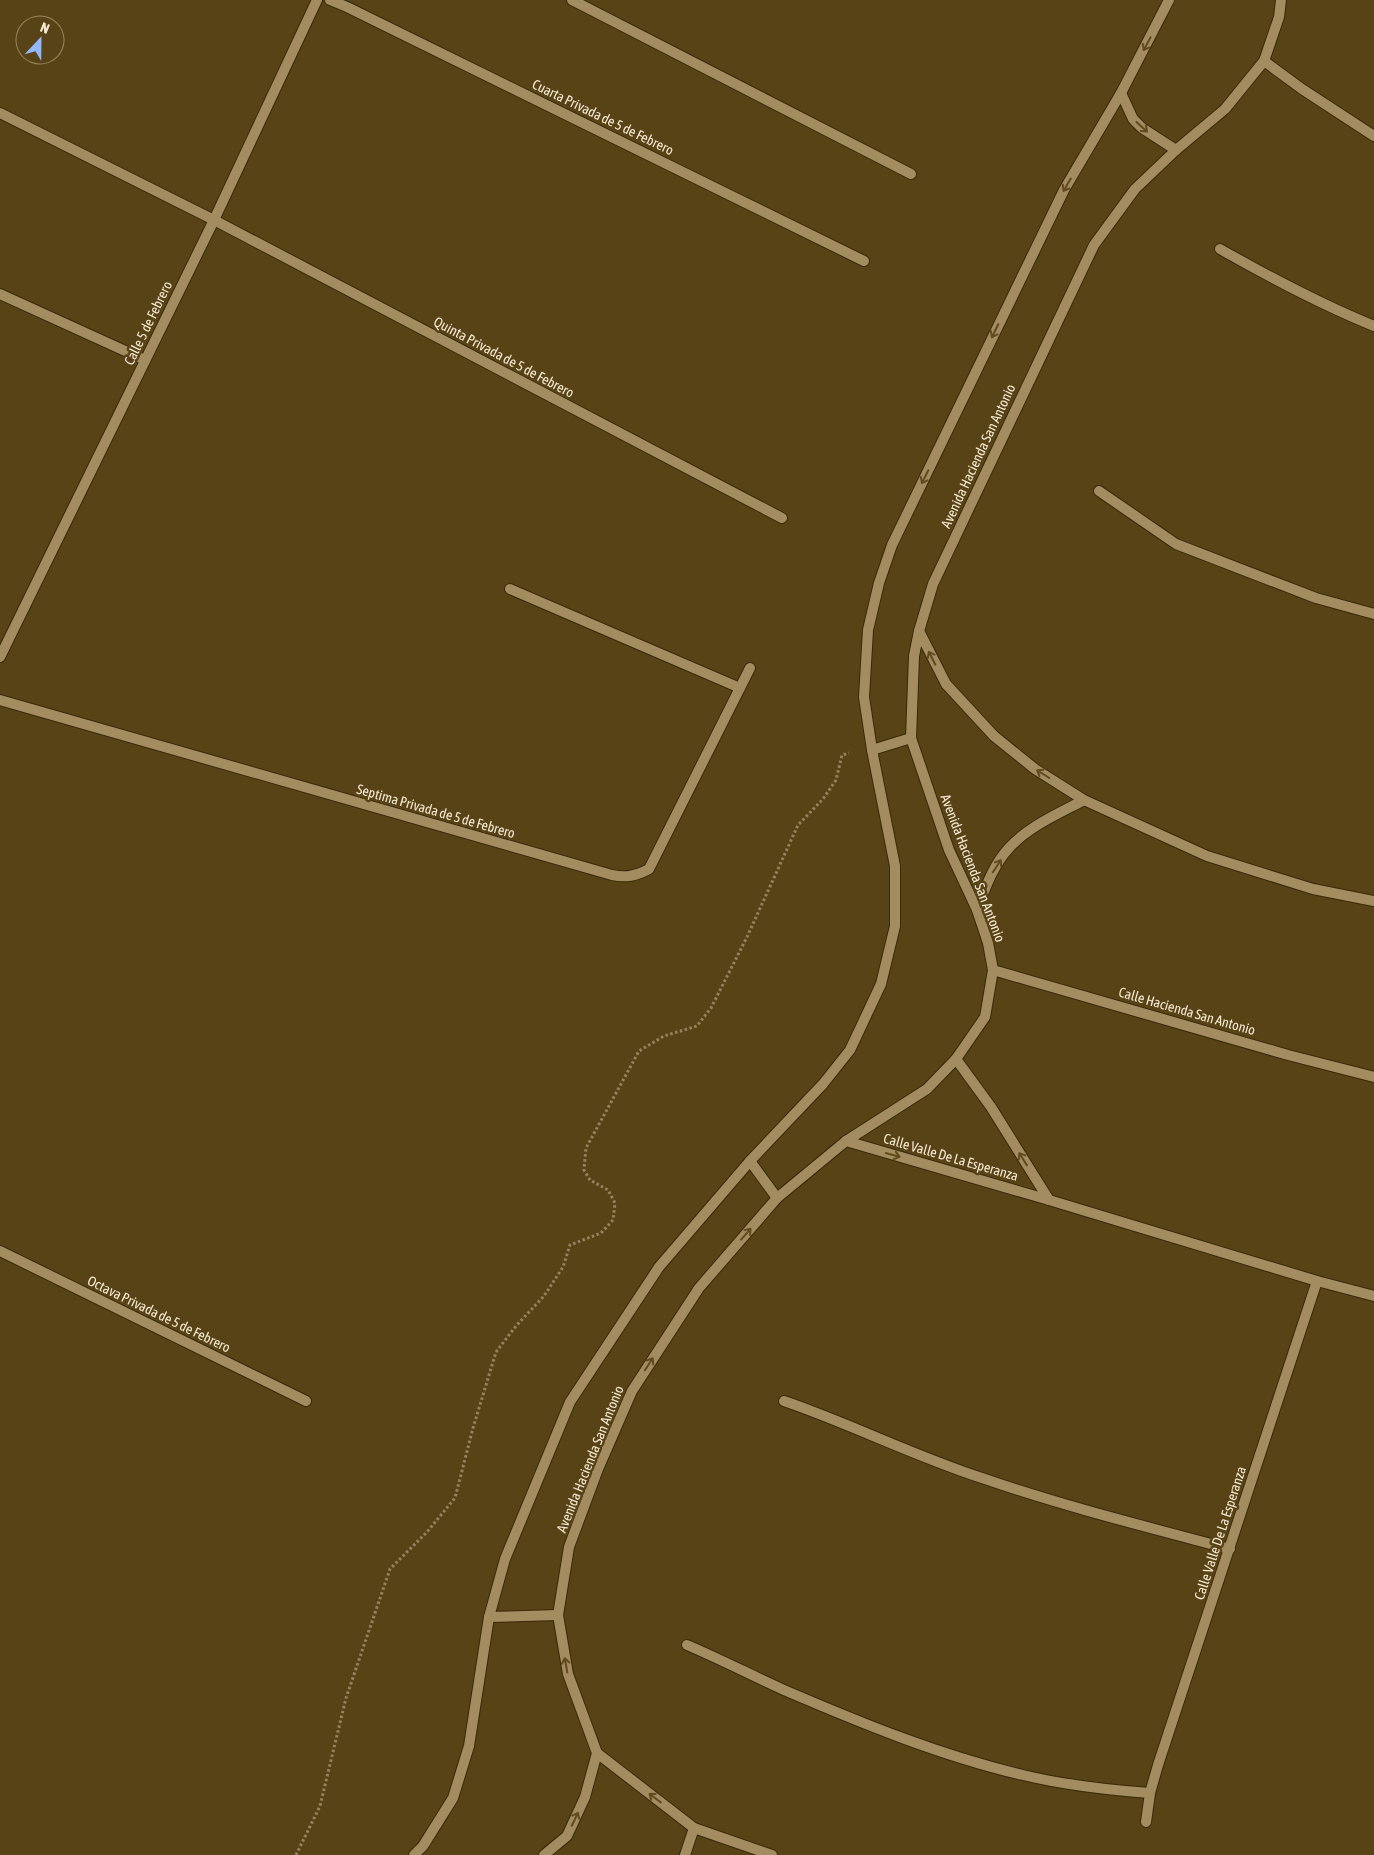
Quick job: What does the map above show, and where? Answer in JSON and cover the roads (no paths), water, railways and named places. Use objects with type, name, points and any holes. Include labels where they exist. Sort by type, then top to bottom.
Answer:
[{"type":"street","name":"Calle 5 de Febrero","points":[[0,657],[214,220],[317,0]]},
{"type":"street","name":"Cuarta Privada de 5 de Febrero","points":[[330,0],[864,261]]},
{"type":"street","points":[[572,0],[911,174]]},
{"type":"street","points":[[414,1855],[423,1846],[453,1798],[469,1746],[489,1617],[504,1559],[570,1402],[659,1267],[750,1161],[823,1084],[850,1050],[881,984],[895,926],[895,866],[872,750],[864,697],[868,630],[879,583],[892,545],[1064,190],[1121,93],[1169,0]]},
{"type":"street","name":"Avenida Hacienda San Antonio","points":[[597,1753],[568,1674],[558,1615],[569,1547],[598,1470],[632,1391],[699,1288],[777,1198],[846,1142],[928,1089],[956,1059],[985,1017],[994,970],[988,943],[977,910],[949,850],[911,738],[914,656],[919,631],[933,584],[1094,245],[1135,190],[1176,150],[1224,109],[1264,61],[1278,17],[1281,0]]},
{"type":"street","points":[[1264,61],[1302,89],[1374,136]]},
{"type":"street","points":[[1121,93],[1133,119],[1142,128],[1176,150]]},
{"type":"street","name":"Quinta Privada de 5 de Febrero","points":[[0,113],[214,220],[782,518]]},
{"type":"street","points":[[1220,249],[1331,309],[1374,326]]},
{"type":"street","points":[[0,294],[145,360]]},
{"type":"street","points":[[1099,491],[1176,544],[1316,598],[1374,614]]},
{"type":"street","points":[[510,589],[740,688]]},
{"type":"street","points":[[919,631],[946,684],[994,736],[1035,769],[1084,800],[1207,856],[1313,889],[1374,901]]},
{"type":"street","name":"Septima Privada de 5 de Febrero","points":[[0,700],[626,878],[649,869],[750,668]]},
{"type":"street","points":[[872,750],[911,738]]},
{"type":"street","points":[[977,910],[990,876],[1008,848],[1033,828],[1084,800]]},
{"type":"street","name":"Calle Hacienda San Antonio","points":[[994,970],[1288,1055],[1374,1077]]},
{"type":"street","name":"Calle Valle De La Esperanza","points":[[956,1059],[991,1107],[1049,1200]]},
{"type":"street","name":"Calle Valle De La Esperanza","points":[[846,1142],[1049,1200],[1317,1281],[1374,1296]]},
{"type":"street","points":[[750,1161],[777,1198]]},
{"type":"street","name":"Octava Privada de 5 de Febrero","points":[[0,1251],[306,1402]]},
{"type":"street","name":"Calle Valle De La Esperanza","points":[[1146,1822],[1150,1793],[1158,1765],[1317,1281]]},
{"type":"street","points":[[784,1400],[981,1478],[1230,1549]]},
{"type":"street","points":[[489,1617],[558,1615]]},
{"type":"street","points":[[687,1646],[856,1720],[936,1750],[1023,1776],[1109,1790],[1150,1793]]},
{"type":"street","points":[[544,1855],[568,1836],[586,1797],[597,1753],[694,1828],[772,1855]]},
{"type":"street","points":[[685,1855],[694,1828]]}]
